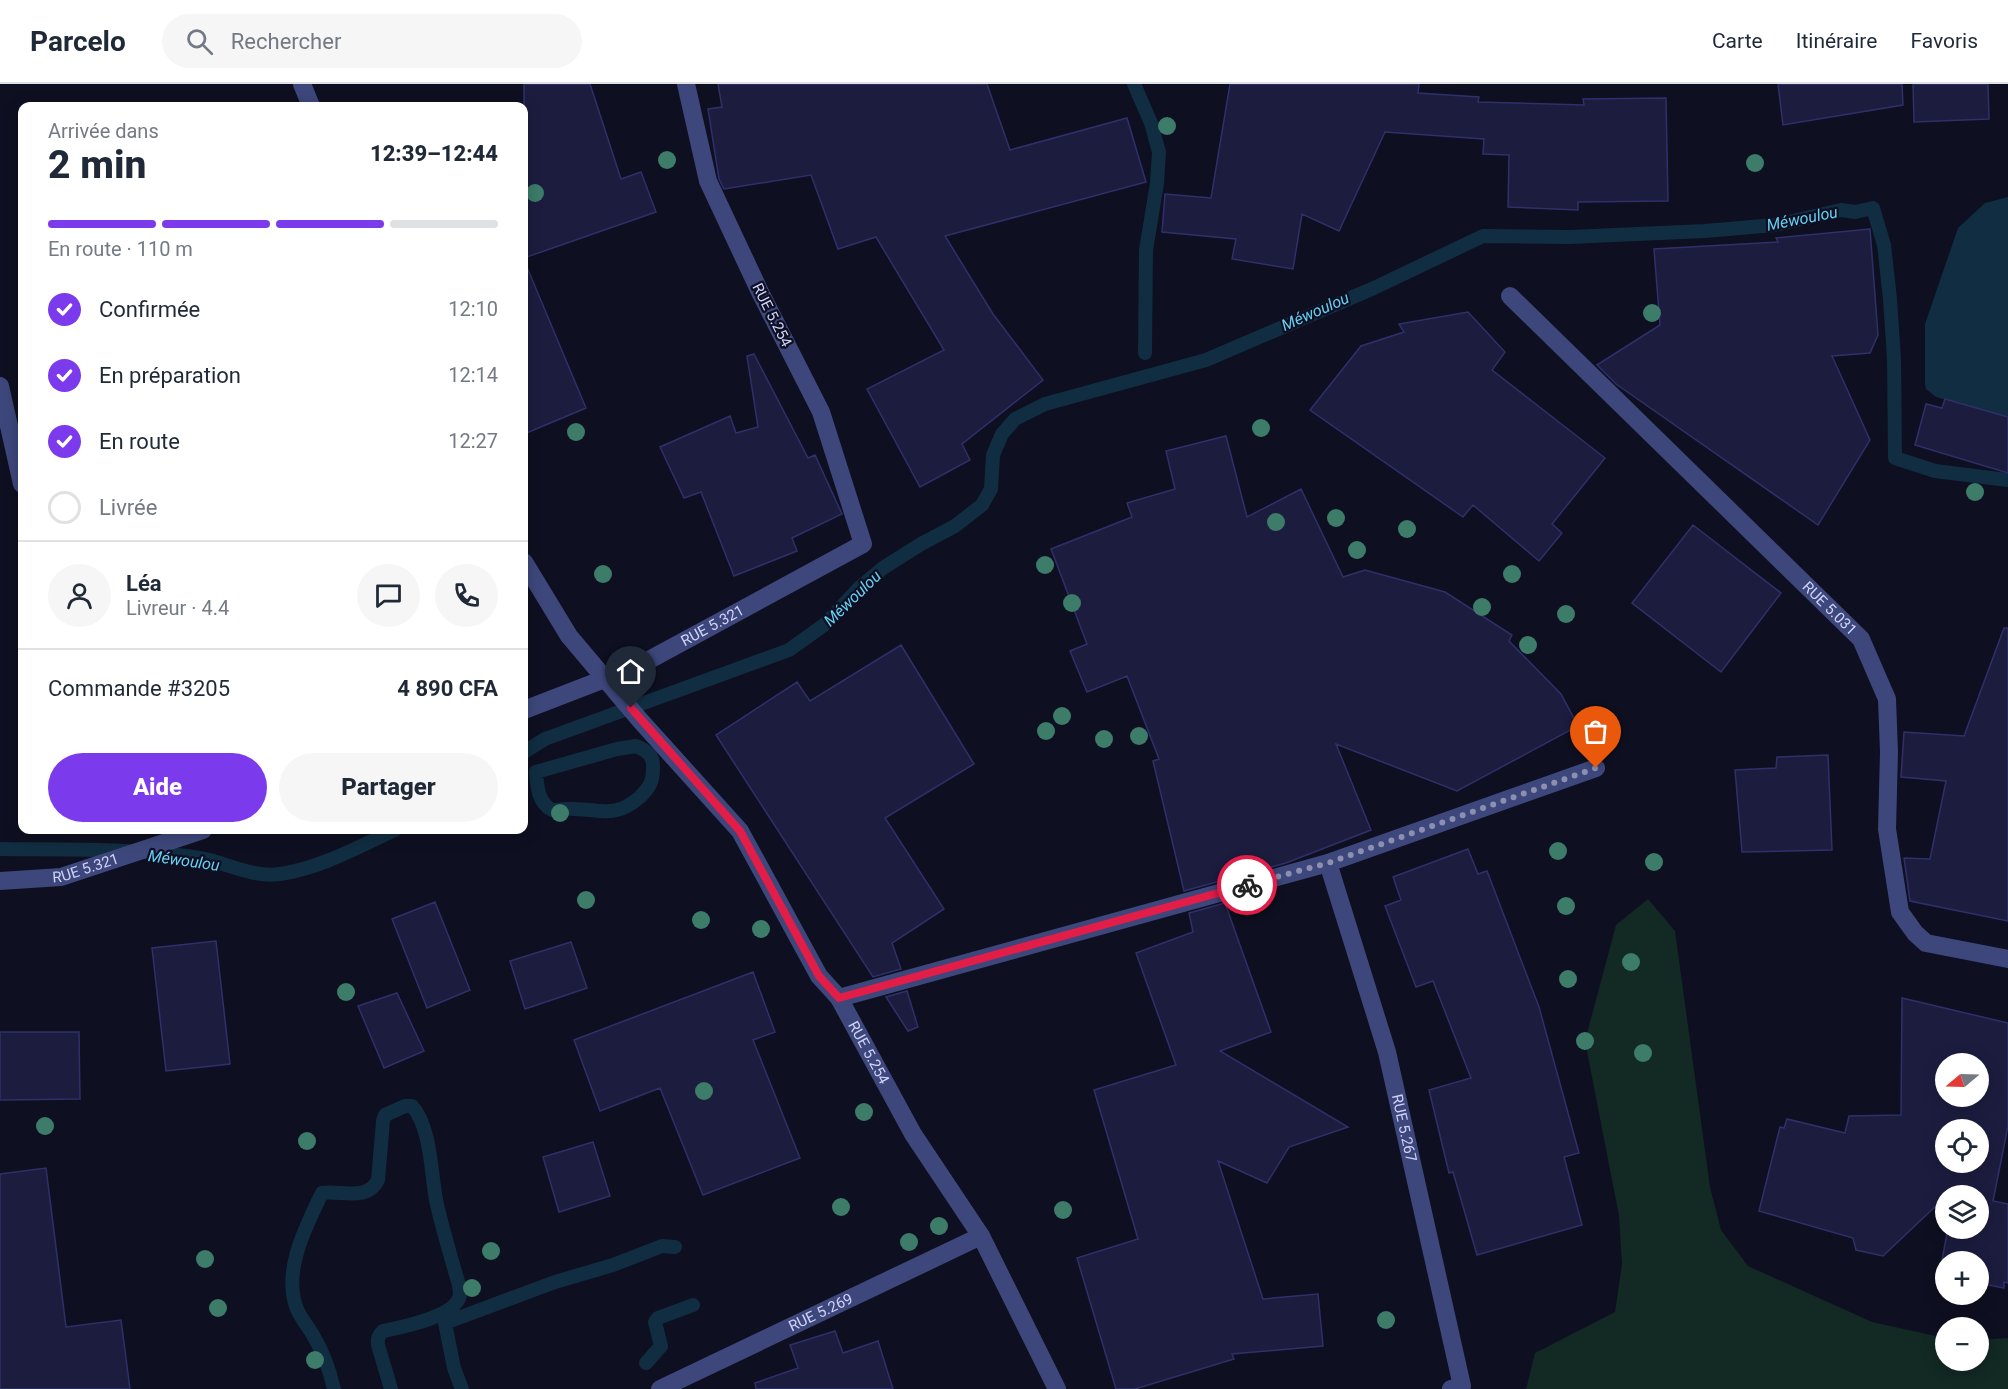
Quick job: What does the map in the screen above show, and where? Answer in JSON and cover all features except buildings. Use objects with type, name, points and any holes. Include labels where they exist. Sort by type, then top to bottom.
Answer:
[{"type":"street","points":[[302,84],[309,102]]},
{"type":"street","name":"RUE 5.254","points":[[686,84],[708,181],[760,292],[821,412],[863,544]]},
{"type":"street","name":"RUE 5.031","points":[[1510,296],[1861,639],[1887,699],[1889,752],[1887,829],[1900,912],[1915,933],[1926,943],[2008,959]]},
{"type":"street","points":[[0,386],[18,466]]},
{"type":"street","name":"RUE 5.321","points":[[528,708],[638,666],[863,544]]},
{"type":"street","name":"RUE 5.254","points":[[528,569],[569,636],[740,831],[819,976],[839,998],[913,1134],[981,1236],[1057,1389]]},
{"type":"street","points":[[839,998],[1328,863],[1596,768]]},
{"type":"street","name":"RUE 5.321","points":[[0,881],[61,877],[192,834]]},
{"type":"street","name":"RUE 5.267","points":[[1328,863],[1387,1052],[1459,1388]]},
{"type":"street","name":"RUE 5.269","points":[[660,1389],[981,1236]]},
{"type":"green space","points":[[1648,899],[1675,931],[1710,1187],[1721,1230],[1748,1266],[1872,1322],[1935,1336],[1935,1371],[1989,1371],[1989,1339],[2008,1338],[2008,1389],[1526,1389],[1535,1353],[1615,1312],[1622,1264],[1619,1216],[1585,1041],[1616,925]]},
{"type":"water","points":[[2008,197],[2008,417],[1936,397],[1926,389],[1925,324],[1958,228],[1985,203]]},
{"type":"waterway","points":[[1134,84],[1151,123],[1159,152],[1157,183],[1146,250],[1145,353]]},
{"type":"waterway","name":"Méwoulou","points":[[528,750],[545,739],[789,650],[824,625],[859,588],[883,568],[955,526],[982,505],[991,489],[993,455],[1002,434],[1015,419],[1045,404],[1206,360],[1374,288],[1483,236],[1570,237],[1705,231],[1775,225],[1841,210],[1855,212],[1873,208],[1884,245],[1890,299],[1894,359],[1895,458],[1935,471],[2008,480]]},
{"type":"waterway","points":[[636,746],[651,757],[653,774],[648,788],[624,808],[609,811],[552,810],[541,799],[536,772],[617,749],[636,746]]},
{"type":"waterway","name":"Méwoulou","points":[[0,849],[100,850],[175,855],[210,860],[250,872],[270,875],[295,871],[325,862],[387,834]]},
{"type":"waterway","points":[[334,1389],[323,1356],[297,1309],[293,1295],[292,1280],[298,1249],[322,1193],[353,1194],[373,1187],[378,1180],[385,1115],[405,1106],[412,1106],[427,1138],[436,1200],[460,1295],[456,1303],[439,1315],[415,1324],[383,1331],[380,1334],[378,1345],[391,1389]]},
{"type":"waterway","points":[[462,1389],[454,1368],[445,1323],[555,1282],[613,1265],[662,1246],[675,1247]]},
{"type":"waterway","points":[[646,1363],[661,1346],[655,1322],[658,1318],[693,1305]]},
{"type":"way so far","points":[[1247,885],[1328,863],[1596,768]]},
{"type":"route","points":[[631,708],[740,831],[819,976],[839,998],[1247,885]]}]
